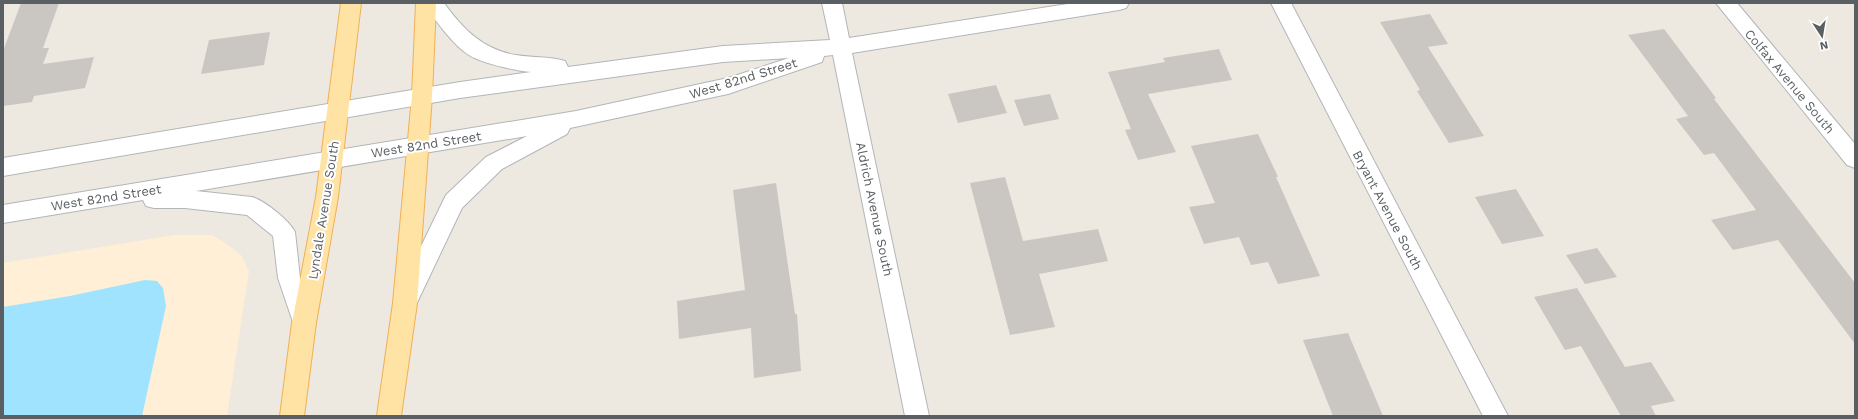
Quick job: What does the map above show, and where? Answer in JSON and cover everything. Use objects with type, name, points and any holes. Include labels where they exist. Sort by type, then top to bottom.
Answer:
[{"type":"main road","name":"Lyndale Avenue South","points":[[292,416],[304,323],[327,196],[351,3]]},
{"type":"main road","points":[[389,416],[405,303],[422,96],[426,3]]},
{"type":"street","points":[[434,3],[448,23],[476,50],[515,63],[591,71]]},
{"type":"street","name":"Aldrich Avenue South","points":[[832,3],[843,47],[917,416]]},
{"type":"street","name":"West 82nd Street","points":[[3,167],[338,109],[591,71],[723,54],[843,47],[1119,3]]},
{"type":"street","name":"Bryant Avenue South","points":[[1280,3],[1496,416]]},
{"type":"street","name":"Colfax Avenue South","points":[[1726,3],[1855,159]]},
{"type":"street","name":"West 82nd Street","points":[[3,214],[576,119],[728,86],[843,47]]},
{"type":"street","points":[[405,303],[454,202],[494,163],[576,119]]},
{"type":"street","points":[[99,197],[185,199],[252,206],[284,232],[289,278],[304,323]]},
{"type":"shaded area","points":[[174,235],[212,235],[241,255],[249,271],[227,416],[3,416],[3,263]]},
{"type":"water","points":[[145,280],[157,281],[163,288],[166,306],[142,416],[3,416],[3,307],[70,296]]},
{"type":"building","points":[[21,3],[59,3],[43,48],[49,48],[43,64],[94,57],[85,88],[34,96],[32,102],[3,106],[3,51]]},
{"type":"building","points":[[1430,14],[1448,44],[1428,47],[1484,136],[1449,143],[1417,91],[1420,90],[1380,22]]},
{"type":"building","points":[[1664,29],[1716,98],[1714,99],[1855,283],[1855,344],[1778,240],[1733,250],[1711,220],[1756,210],[1714,153],[1704,155],[1676,119],[1688,116],[1628,35]]},
{"type":"building","points":[[270,32],[264,65],[201,74],[209,40]]},
{"type":"building","points":[[1219,49],[1232,80],[1148,94],[1176,152],[1138,160],[1125,130],[1131,129],[1108,72],[1165,62],[1163,58]]},
{"type":"building","points":[[996,85],[1007,113],[958,123],[948,94]]},
{"type":"building","points":[[1050,94],[1059,119],[1024,126],[1014,100]]},
{"type":"building","points":[[1258,134],[1320,276],[1278,284],[1268,262],[1251,265],[1239,237],[1204,244],[1189,207],[1215,203],[1191,146]]},
{"type":"building","points":[[1005,177],[1023,241],[1098,229],[1108,261],[1039,274],[1055,327],[1010,335],[970,183]]},
{"type":"building","points":[[776,183],[795,314],[797,314],[801,371],[754,378],[751,328],[679,339],[677,301],[745,290],[733,190]]},
{"type":"building","points":[[1516,189],[1544,236],[1502,244],[1475,197]]},
{"type":"building","points":[[1597,248],[1617,277],[1585,284],[1566,255]]},
{"type":"building","points":[[1577,288],[1625,367],[1651,362],[1675,401],[1651,406],[1656,416],[1621,416],[1581,346],[1565,350],[1534,297]]},
{"type":"building","points":[[1348,333],[1383,416],[1333,416],[1303,340]]}]
